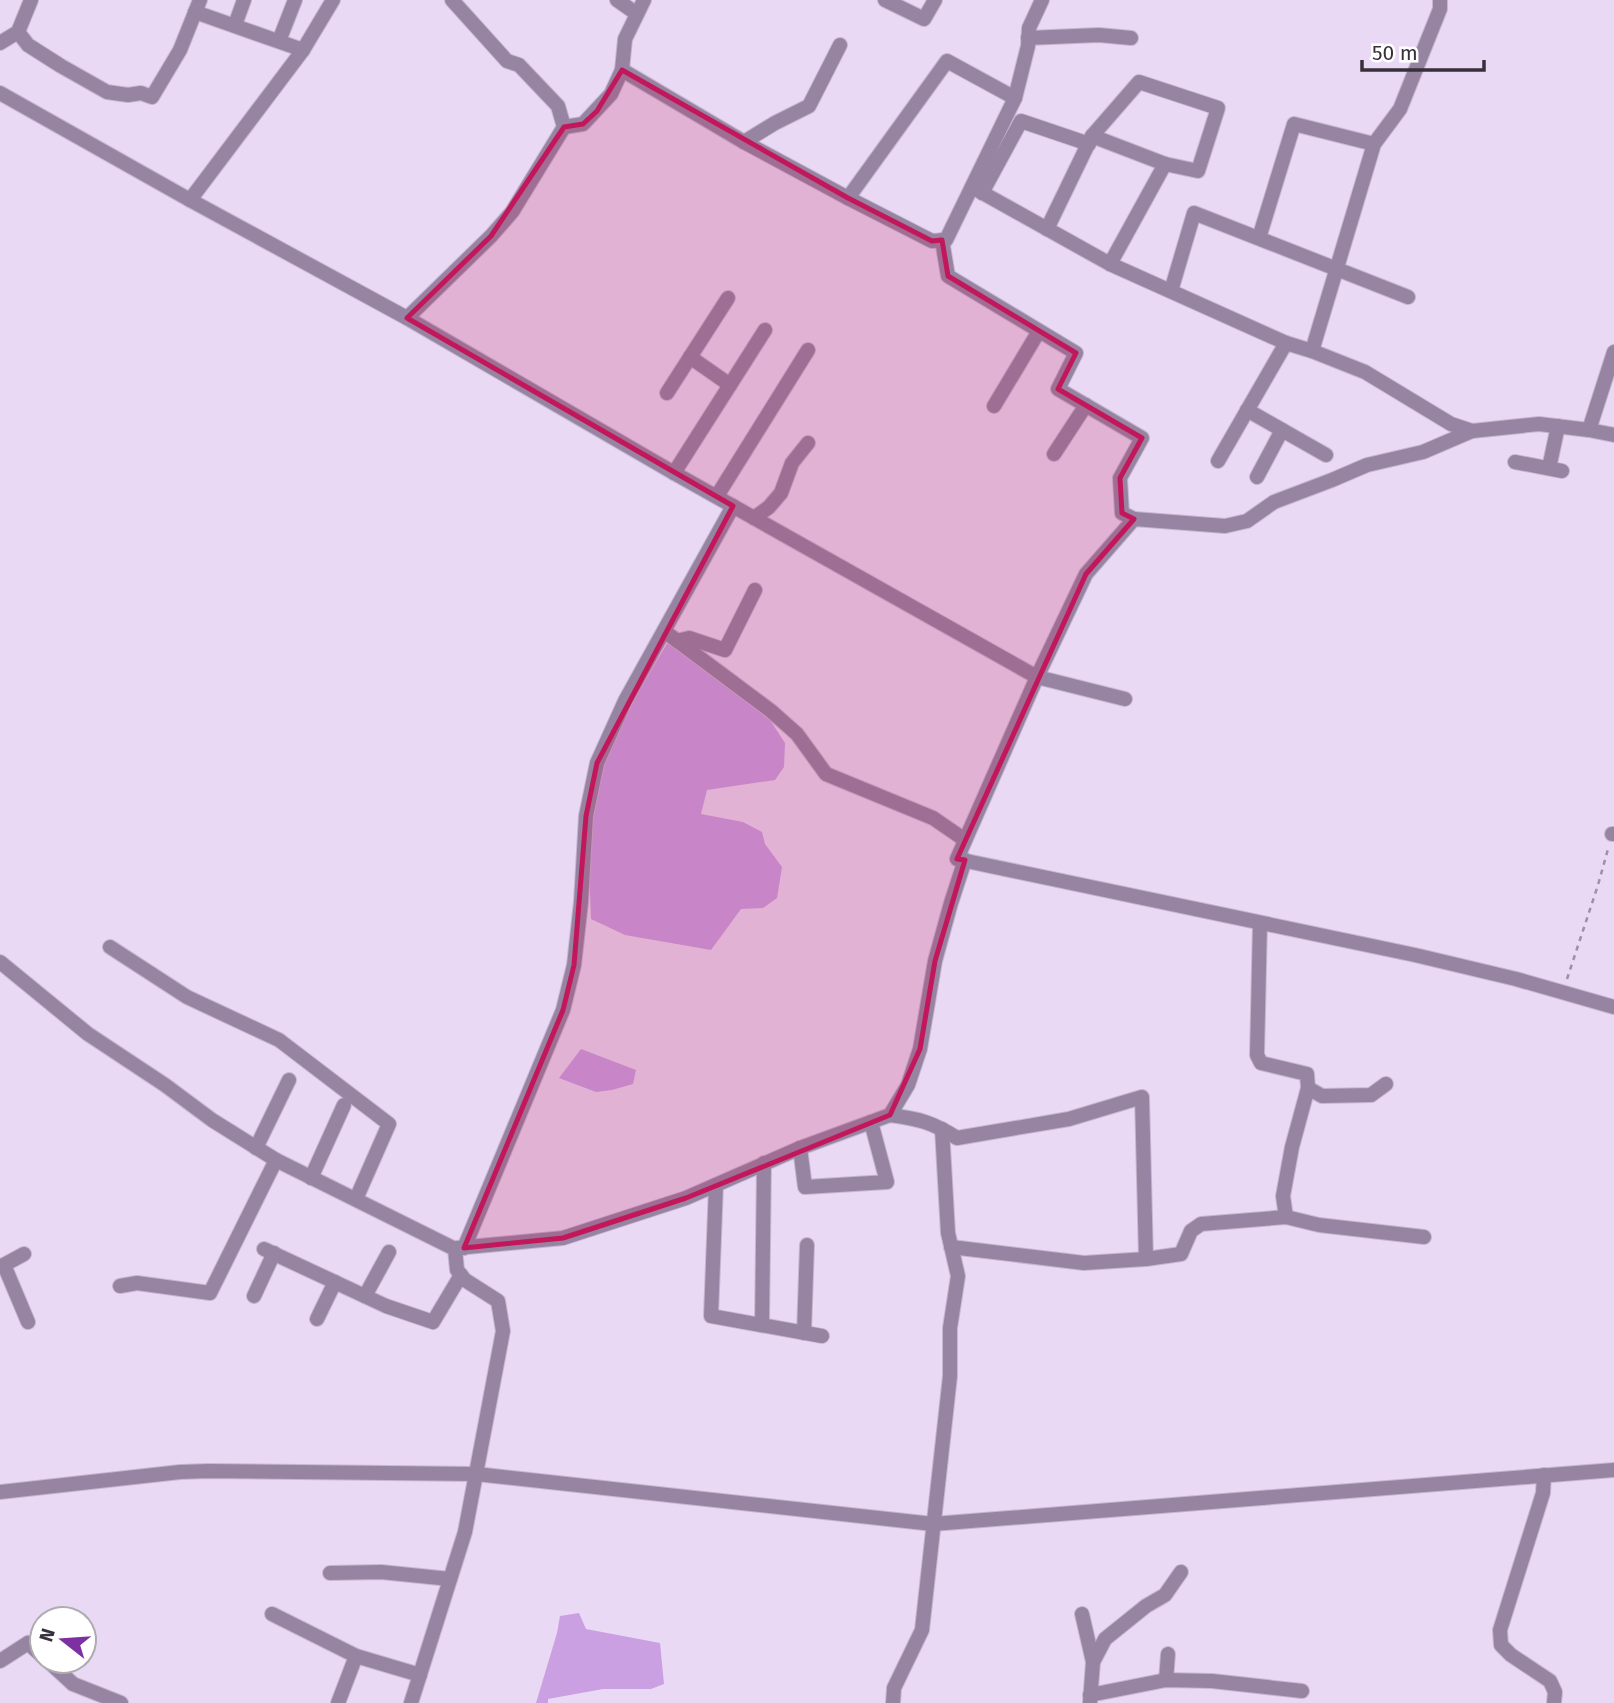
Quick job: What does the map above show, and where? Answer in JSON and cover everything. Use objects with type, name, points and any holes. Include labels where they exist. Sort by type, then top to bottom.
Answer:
[{"type":"street","points":[[0,43],[18,32],[31,0]]},
{"type":"street","points":[[235,25],[244,0]]},
{"type":"street","points":[[279,41],[295,0]]},
{"type":"street","points":[[190,200],[303,50],[333,0]]},
{"type":"street","points":[[407,318],[512,212],[564,127],[558,106],[519,65],[507,61],[452,0]]},
{"type":"street","points":[[617,0],[637,14]]},
{"type":"street","points":[[564,127],[583,124],[611,94],[622,70],[625,40],[644,0]]},
{"type":"street","points":[[885,0],[924,19],[934,0]]},
{"type":"street","points":[[977,190],[1015,98],[1028,46],[1029,28],[1042,0]]},
{"type":"street","points":[[1312,351],[1374,144],[1400,109],[1440,9],[1440,0]]},
{"type":"street","points":[[18,32],[28,45],[107,92],[128,95],[141,93],[152,97],[180,50],[197,6],[235,25],[303,50]]},
{"type":"street","points":[[1028,38],[1099,35],[1131,38]]},
{"type":"street","points":[[744,142],[809,106],[840,45]]},
{"type":"street","points":[[848,198],[947,61],[1015,98]]},
{"type":"street","points":[[622,70],[744,142],[932,241],[946,240],[1021,121],[1091,140],[1165,164],[1198,171],[1218,108],[1139,82],[1091,140],[1047,229]]},
{"type":"street","points":[[0,93],[407,318],[674,473],[1037,677],[1125,699]]},
{"type":"street","points":[[1259,238],[1294,124],[1374,144]]},
{"type":"street","points":[[1110,264],[1165,164]]},
{"type":"street","points":[[977,190],[1110,264],[1286,342],[1365,372],[1451,424],[1472,431]]},
{"type":"street","points":[[1171,291],[1194,213],[1408,297]]},
{"type":"street","points":[[942,240],[948,276],[1076,353],[1058,389],[1142,438],[1120,478],[1122,513],[1134,519],[1225,526],[1247,521],[1274,502],[1367,465],[1423,452],[1472,431],[1539,424],[1614,435]]},
{"type":"street","points":[[667,393],[728,298]]},
{"type":"street","points":[[674,473],[765,330]]},
{"type":"street","points":[[994,406],[1040,331]]},
{"type":"street","points":[[1217,461],[1286,342]]},
{"type":"street","points":[[717,496],[808,350]]},
{"type":"street","points":[[1589,430],[1614,352]]},
{"type":"street","points":[[690,357],[730,385]]},
{"type":"street","points":[[1054,454],[1086,405]]},
{"type":"street","points":[[1247,410],[1326,455]]},
{"type":"street","points":[[1515,462],[1555,469],[1558,426]]},
{"type":"street","points":[[1257,477],[1282,430]]},
{"type":"street","points":[[754,518],[782,493],[792,463],[808,443]]},
{"type":"street","points":[[411,1703],[465,1532],[503,1331],[498,1301],[465,1280],[457,1270],[460,1248],[563,1010],[574,965],[586,816],[597,763],[625,701],[733,506]]},
{"type":"street","points":[[1134,519],[1086,574],[1037,677],[957,859],[1415,955],[1516,979],[1614,1007]]},
{"type":"street","points":[[677,641],[689,638],[725,650],[755,590]]},
{"type":"street","points":[[664,631],[771,711],[797,734],[826,774],[933,818],[965,840]]},
{"type":"street","points":[[890,1115],[908,1085],[920,1049],[935,961],[965,860]]},
{"type":"street","points":[[1259,923],[1257,1055],[1261,1063],[1307,1074],[1308,1088],[1292,1147],[1283,1196],[1286,1217]]},
{"type":"street","points":[[110,947],[187,997],[279,1040],[388,1124],[356,1199]]},
{"type":"street","points":[[0,962],[88,1034],[256,1148],[312,1178],[460,1248],[564,1238],[686,1198],[800,1148],[890,1115],[919,1119],[957,1138],[1069,1119],[1142,1097],[1146,1259]]},
{"type":"street","points":[[256,1148],[289,1080]]},
{"type":"street","points":[[1308,1088],[1322,1096],[1371,1095],[1386,1084]]},
{"type":"street","points":[[312,1178],[344,1105]]},
{"type":"street","points":[[800,1148],[805,1187],[887,1182],[871,1122]]},
{"type":"street","points":[[893,1703],[894,1688],[922,1630],[950,1376],[950,1328],[958,1276],[948,1233],[942,1129]]},
{"type":"street","points":[[120,1286],[137,1283],[210,1293],[276,1160]]},
{"type":"street","points":[[762,1325],[764,1163]]},
{"type":"street","points":[[716,1185],[711,1316],[822,1336]]},
{"type":"street","points":[[951,1247],[1084,1263],[1146,1259],[1181,1254],[1191,1231],[1201,1224],[1286,1217],[1319,1225],[1424,1237]]},
{"type":"street","points":[[804,1333],[807,1245]]},
{"type":"street","points":[[254,1296],[269,1251],[386,1306],[433,1322],[461,1275]]},
{"type":"street","points":[[365,1296],[389,1252]]},
{"type":"street","points":[[24,1254],[2,1266],[28,1322]]},
{"type":"street","points":[[317,1319],[335,1282]]},
{"type":"street","points":[[0,1492],[180,1472],[476,1474],[933,1524],[1614,1470]]},
{"type":"street","points":[[1544,1475],[1543,1493],[1500,1630],[1501,1645],[1511,1655],[1550,1681],[1555,1692],[1554,1703]]},
{"type":"street","points":[[330,1573],[381,1572],[450,1579]]},
{"type":"street","points":[[1093,1662],[1105,1639],[1146,1605],[1165,1595],[1181,1572]]},
{"type":"street","points":[[272,1614],[356,1656],[420,1675]]},
{"type":"street","points":[[1082,1614],[1093,1662],[1090,1699],[1167,1680],[1212,1681],[1302,1691]]},
{"type":"street","points":[[0,1661],[28,1643]]},
{"type":"street","points":[[1167,1680],[1168,1654]]},
{"type":"street","points":[[338,1703],[356,1656]]},
{"type":"street","points":[[63,1675],[73,1684],[121,1703]]},
{"type":"path","points":[[1563,993],[1613,834]]},
{"type":"highlighted area","points":[[622,70],[848,198],[932,241],[942,240],[948,276],[1076,353],[1058,389],[1142,438],[1120,478],[1122,513],[1134,519],[1086,574],[957,859],[965,860],[935,961],[920,1049],[890,1115],[686,1198],[563,1238],[464,1248],[563,1010],[574,965],[586,816],[597,763],[733,506],[407,318],[491,236],[564,127],[583,124],[597,111]]},
{"type":"shaded area","points":[[668,642],[770,720],[785,743],[784,767],[775,780],[707,790],[701,814],[743,822],[762,832],[765,844],[782,867],[777,898],[763,908],[741,909],[711,950],[625,935],[591,919],[590,841],[596,792],[621,725]]},
{"type":"shaded area","points":[[581,1049],[636,1070],[633,1084],[596,1092],[559,1078]]},
{"type":"shaded area","points":[[579,1613],[586,1629],[660,1643],[664,1684],[651,1689],[603,1689],[548,1699],[548,1703],[536,1703],[560,1616]]}]
